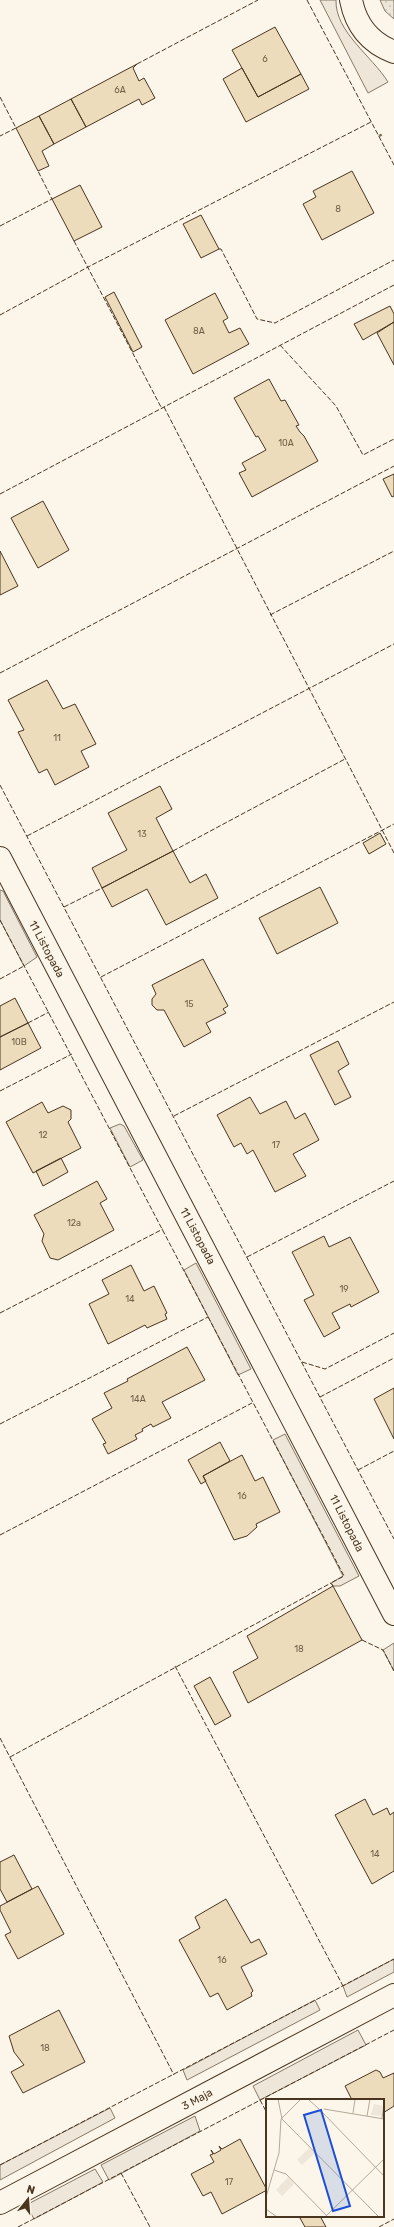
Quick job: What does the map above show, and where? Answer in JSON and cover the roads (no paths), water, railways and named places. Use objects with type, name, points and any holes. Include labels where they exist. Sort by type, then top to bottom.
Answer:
[{"type":"street","points":[[351,0],[355,16],[362,30],[380,46],[394,52]]},
{"type":"street","name":"11 Listopada","points":[[0,858],[394,1614]]},
{"type":"street","name":"3 Maja","points":[[0,2203],[394,1995]]}]
